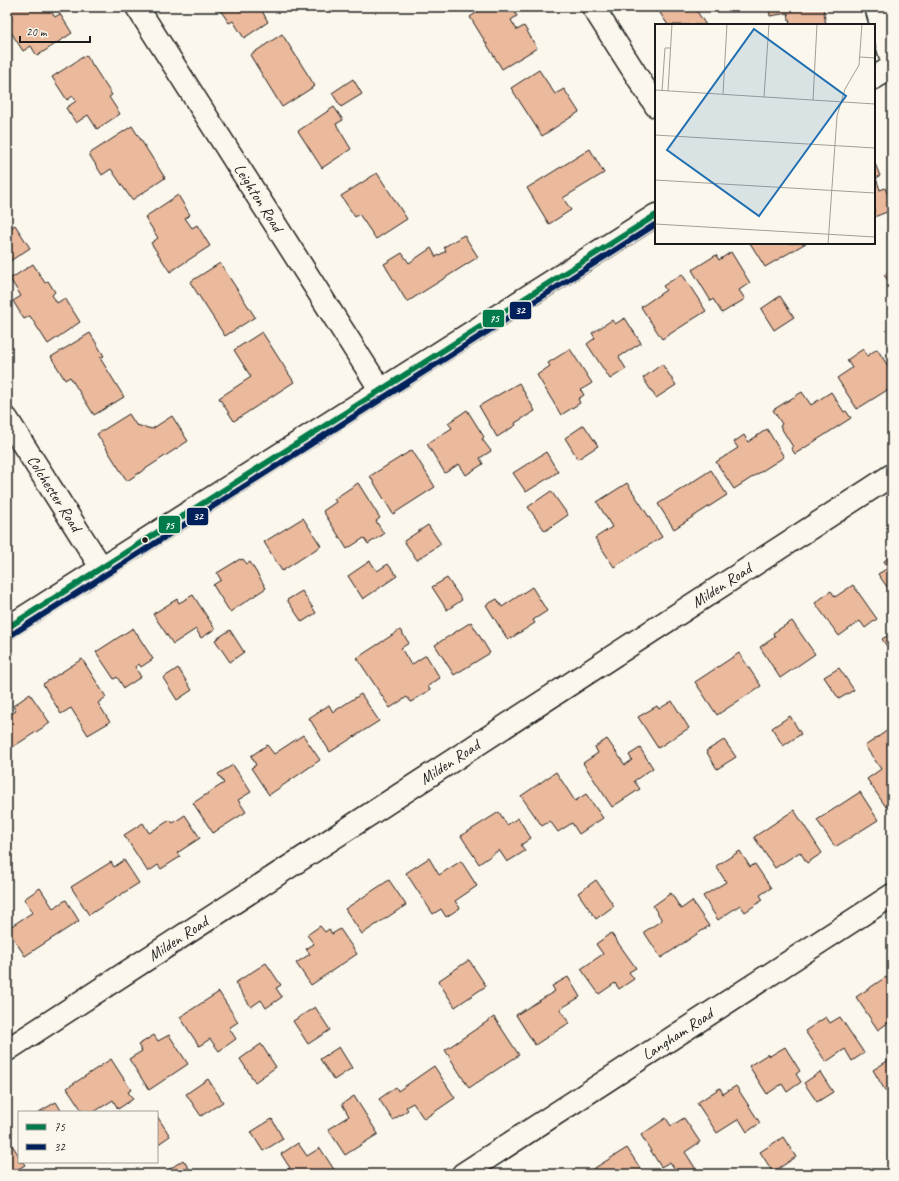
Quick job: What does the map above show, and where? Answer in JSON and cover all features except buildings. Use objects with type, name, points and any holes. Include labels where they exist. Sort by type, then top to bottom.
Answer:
[{"type":"street","name":"Leighton Road","points":[[137,7],[380,389]]},
{"type":"street","points":[[593,7],[655,104]]},
{"type":"street","points":[[876,7],[892,60]]},
{"type":"street","points":[[875,77],[892,67]]},
{"type":"street","points":[[7,628],[380,389],[655,216]]},
{"type":"street","name":"Colchester Road","points":[[7,419],[101,567]]},
{"type":"street","name":"Milden Road","points":[[7,1050],[892,475]]},
{"type":"street","name":"Langham Road","points":[[462,1174],[892,895]]},
{"type":"transit line","name":"75","points":[[7,628],[655,216]]},
{"type":"transit line","name":"32","points":[[11,635],[655,225]]}]
